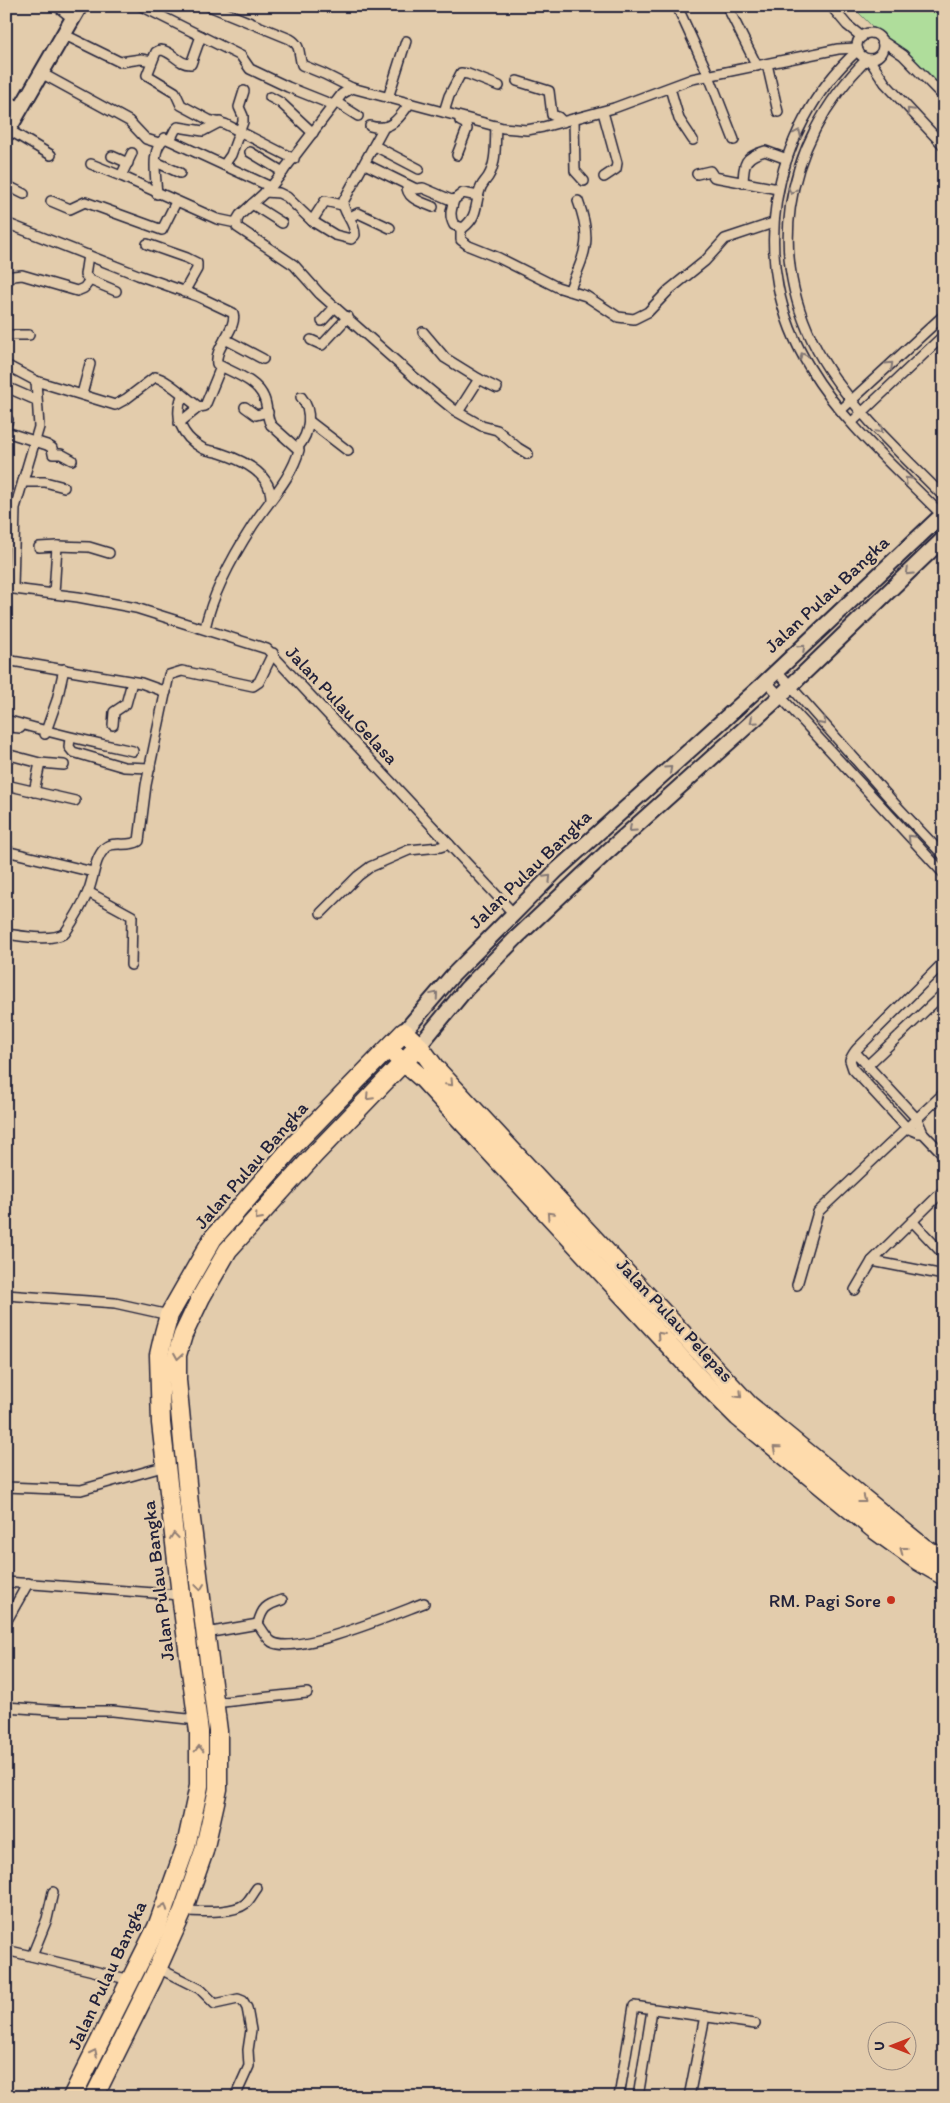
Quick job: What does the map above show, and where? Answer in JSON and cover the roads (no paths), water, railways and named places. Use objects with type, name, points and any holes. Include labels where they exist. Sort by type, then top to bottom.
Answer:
[{"type":"highway","name":"Jalan Pulau Pelepas","points":[[404,1032],[419,1046],[436,1069],[483,1120],[749,1405],[924,1548],[944,1559]]},
{"type":"highway","name":"Jalan Pulau Bangka","points":[[72,2097],[157,1926],[186,1846],[199,1786],[199,1732],[180,1595],[161,1423],[159,1355],[169,1315],[213,1238],[294,1145],[404,1032]]},
{"type":"highway","name":"Jalan Pulau Bangka","points":[[94,2097],[158,1968],[183,1911],[204,1851],[218,1788],[218,1731],[196,1560],[177,1380],[177,1356],[183,1335],[228,1250],[419,1046]]},
{"type":"highway","name":"Jalan Pulau Pelepas","points":[[388,1049],[423,1079],[738,1418],[875,1530],[918,1561],[944,1576]]},
{"type":"highway","points":[[177,1563],[196,1560]]},
{"type":"main road","points":[[7,132],[76,12]]},
{"type":"main road","name":"Jalan Pulau Bangka","points":[[404,1032],[452,976],[557,870],[777,671],[943,514]]},
{"type":"main road","name":"Jalan Pulau Bangka","points":[[419,1046],[466,990],[517,937],[607,852],[791,686],[944,538]]},
{"type":"street","points":[[57,6],[76,12]]},
{"type":"street","points":[[141,6],[241,56],[250,69],[288,87],[335,103],[358,116]]},
{"type":"street","points":[[209,6],[290,38],[299,47],[302,65],[352,88],[496,126],[528,130],[602,112],[692,79],[838,49],[858,49],[868,59],[885,83],[944,146]]},
{"type":"street","points":[[677,6],[709,76],[734,140]]},
{"type":"street","points":[[728,6],[757,66]]},
{"type":"street","points":[[831,6],[847,25],[862,36]]},
{"type":"street","points":[[63,34],[120,62],[141,59],[152,61]]},
{"type":"street","points":[[943,514],[841,410],[809,367],[788,320],[774,270],[773,224],[778,189],[793,143],[815,102],[837,70],[858,49],[858,43],[862,36],[874,34],[903,55],[944,98]]},
{"type":"street","points":[[201,36],[191,64],[182,63],[166,50],[162,50],[156,52],[147,73],[149,77],[175,92],[180,105],[209,120],[220,122],[294,159]]},
{"type":"street","points":[[881,40],[882,52],[876,58],[868,59],[835,96],[806,145],[794,186],[788,228],[791,274],[803,323],[829,370],[852,401],[944,497]]},
{"type":"street","points":[[388,98],[406,41]]},
{"type":"street","points":[[767,64],[778,112]]},
{"type":"street","points":[[41,73],[129,121],[146,139],[159,143]]},
{"type":"street","points":[[444,112],[449,96],[461,73],[498,86]]},
{"type":"street","points":[[517,81],[548,91],[552,115],[558,117],[562,122]]},
{"type":"street","points":[[352,88],[346,90],[335,103],[283,172],[240,215],[236,222],[237,227],[294,265],[335,307],[414,377],[458,412],[482,426],[497,430],[528,454]]},
{"type":"street","points":[[670,88],[679,119],[693,140]]},
{"type":"street","points":[[224,165],[231,155],[244,118],[239,107],[244,90]]},
{"type":"street","points":[[270,97],[281,103],[313,133]]},
{"type":"street","points":[[6,100],[21,107]]},
{"type":"street","points":[[370,126],[391,126],[399,119],[410,103]]},
{"type":"street","points":[[602,112],[617,163],[616,169],[604,177]]},
{"type":"street","points":[[457,155],[467,129],[467,126],[460,121],[460,116]]},
{"type":"street","points":[[574,119],[574,170],[584,181]]},
{"type":"street","points":[[170,140],[178,128],[184,127],[203,131],[220,122]]},
{"type":"street","points":[[478,196],[464,193],[454,200],[450,212],[454,225],[461,228],[465,227],[474,216],[478,207],[478,196],[483,180],[488,178],[493,164],[496,126]]},
{"type":"street","points":[[342,205],[384,127]]},
{"type":"street","points":[[7,132],[51,154]]},
{"type":"street","points":[[157,194],[156,162],[159,143],[165,138],[287,197],[312,221],[335,235],[351,239],[355,235],[350,217],[342,205],[325,201],[312,221]]},
{"type":"street","points":[[375,146],[419,169]]},
{"type":"street","points":[[743,183],[744,166],[750,157],[765,151],[787,159]]},
{"type":"street","points":[[250,152],[283,172]]},
{"type":"street","points":[[121,176],[132,153]]},
{"type":"street","points":[[112,156],[128,163]]},
{"type":"street","points":[[156,162],[180,173]]},
{"type":"street","points":[[91,164],[217,219],[236,222]]},
{"type":"street","points":[[365,164],[416,189],[423,188],[454,200]]},
{"type":"street","points":[[697,174],[710,171],[714,177],[778,189]]},
{"type":"street","points":[[6,185],[24,194]]},
{"type":"street","points":[[407,185],[406,190],[410,196],[433,208]]},
{"type":"street","points":[[51,200],[70,209],[85,202],[141,224],[162,230],[176,202]]},
{"type":"street","points":[[570,291],[585,251],[587,231],[578,201]]},
{"type":"street","points":[[252,204],[282,223]]},
{"type":"street","points":[[350,217],[358,213],[390,228]]},
{"type":"street","points":[[6,223],[198,296],[233,313],[234,320],[216,357],[217,364],[238,374],[260,389],[267,404],[268,420],[271,425],[298,447]]},
{"type":"street","points":[[461,228],[461,240],[469,246],[499,258],[557,287],[586,296],[618,317],[634,319],[648,312],[669,290],[705,261],[725,239],[773,224]]},
{"type":"street","points":[[147,244],[197,263],[197,269],[184,292]]},
{"type":"street","points":[[88,255],[85,275],[90,280],[116,291]]},
{"type":"street","points":[[8,280],[13,276],[22,275],[77,291],[84,288],[90,280]]},
{"type":"street","points":[[322,321],[335,307]]},
{"type":"street","points":[[841,410],[944,314]]},
{"type":"street","points":[[311,340],[322,346],[348,318]]},
{"type":"street","points":[[423,332],[445,358],[497,388]]},
{"type":"street","points":[[6,335],[29,335]]},
{"type":"street","points":[[852,422],[944,335]]},
{"type":"street","points":[[225,339],[263,359]]},
{"type":"street","points":[[82,394],[90,364]]},
{"type":"street","points":[[6,365],[36,381],[115,405],[155,377],[168,383],[182,396],[199,407]]},
{"type":"street","points":[[179,424],[199,407],[205,406],[221,367]]},
{"type":"street","points":[[458,412],[479,379]]},
{"type":"street","points":[[10,588],[11,506],[23,482],[39,427],[36,381]]},
{"type":"street","points":[[6,387],[36,400]]},
{"type":"street","points":[[182,396],[178,407],[179,424],[189,437],[204,449],[231,457],[251,467],[268,484],[271,499]]},
{"type":"street","points":[[205,628],[215,594],[242,543],[292,469],[298,447],[304,441],[309,421],[309,409],[301,396]]},
{"type":"street","points":[[245,407],[256,415],[268,412]]},
{"type":"street","points":[[6,418],[8,420],[6,425]]},
{"type":"street","points":[[309,421],[348,452]]},
{"type":"street","points":[[6,432],[51,447],[53,454],[61,454],[72,460]]},
{"type":"street","points":[[23,482],[45,482],[64,487]]},
{"type":"street","points":[[54,594],[57,546]]},
{"type":"street","points":[[39,547],[89,547],[109,553]]},
{"type":"street","name":"Jalan Pulau Gelasa","points":[[10,588],[136,608],[254,643],[272,653],[292,677],[514,914]]},
{"type":"street","points":[[6,934],[38,938],[60,936],[73,922],[88,892],[102,853],[112,844],[130,846],[139,841],[150,768],[169,675],[182,671],[253,686],[259,682],[272,653]]},
{"type":"street","points":[[6,660],[132,682],[166,692]]},
{"type":"street","points":[[6,732],[8,728],[13,726],[46,734],[64,669]]},
{"type":"street","points":[[777,671],[894,803],[944,856]]},
{"type":"street","points":[[766,681],[944,874]]},
{"type":"street","points":[[113,725],[114,712],[126,704],[132,682]]},
{"type":"street","points":[[6,720],[48,730],[70,738],[134,751]]},
{"type":"street","points":[[70,738],[69,747],[73,752],[124,767],[150,768]]},
{"type":"street","points":[[6,754],[40,763],[64,765]]},
{"type":"street","points":[[34,792],[40,763]]},
{"type":"street","points":[[6,784],[75,801]]},
{"type":"street","points":[[322,913],[358,876],[370,867],[409,850],[440,847],[449,844]]},
{"type":"street","points":[[6,851],[94,872]]},
{"type":"street","points":[[88,892],[132,916],[131,965]]},
{"type":"street","points":[[923,1133],[907,1128],[853,1068],[850,1060],[855,1052],[944,962]]},
{"type":"street","points":[[867,1066],[944,993]]},
{"type":"street","points":[[855,1052],[917,1119],[923,1133],[944,1155]]},
{"type":"street","points":[[797,1285],[818,1212],[944,1093]]},
{"type":"street","points":[[855,1290],[872,1261],[944,1190]]},
{"type":"street","points":[[912,1222],[944,1255]]},
{"type":"street","points":[[872,1261],[944,1274]]},
{"type":"street","points":[[6,1295],[115,1303],[169,1315]]},
{"type":"street","points":[[6,1487],[81,1490],[166,1466]]},
{"type":"street","points":[[6,1582],[180,1595]]},
{"type":"street","points":[[6,1622],[28,1583]]},
{"type":"street","points":[[258,1624],[261,1612],[268,1605],[282,1600]]},
{"type":"street","points":[[258,1624],[272,1642],[280,1644],[298,1643],[323,1639],[424,1603]]},
{"type":"street","points":[[206,1633],[258,1624]]},
{"type":"street","points":[[214,1703],[308,1693]]},
{"type":"street","points":[[6,1707],[63,1711],[113,1711],[197,1720]]},
{"type":"street","points":[[183,1911],[221,1910],[239,1907],[247,1903],[257,1888]]},
{"type":"street","points":[[32,1956],[47,1919],[53,1892]]},
{"type":"street","points":[[6,1950],[131,1980]]},
{"type":"street","points":[[158,1968],[200,1989],[215,2004],[238,2000],[243,2001],[247,2008],[252,2030],[248,2050],[249,2066],[234,2097]]},
{"type":"street","points":[[619,2097],[633,2008],[635,2006],[754,2024]]},
{"type":"street","points":[[638,2097],[652,2010]]},
{"type":"street","points":[[690,2097],[705,2016]]},
{"type":"place","name":"RM. Pagi Sore","points":[[891,1600]]}]
